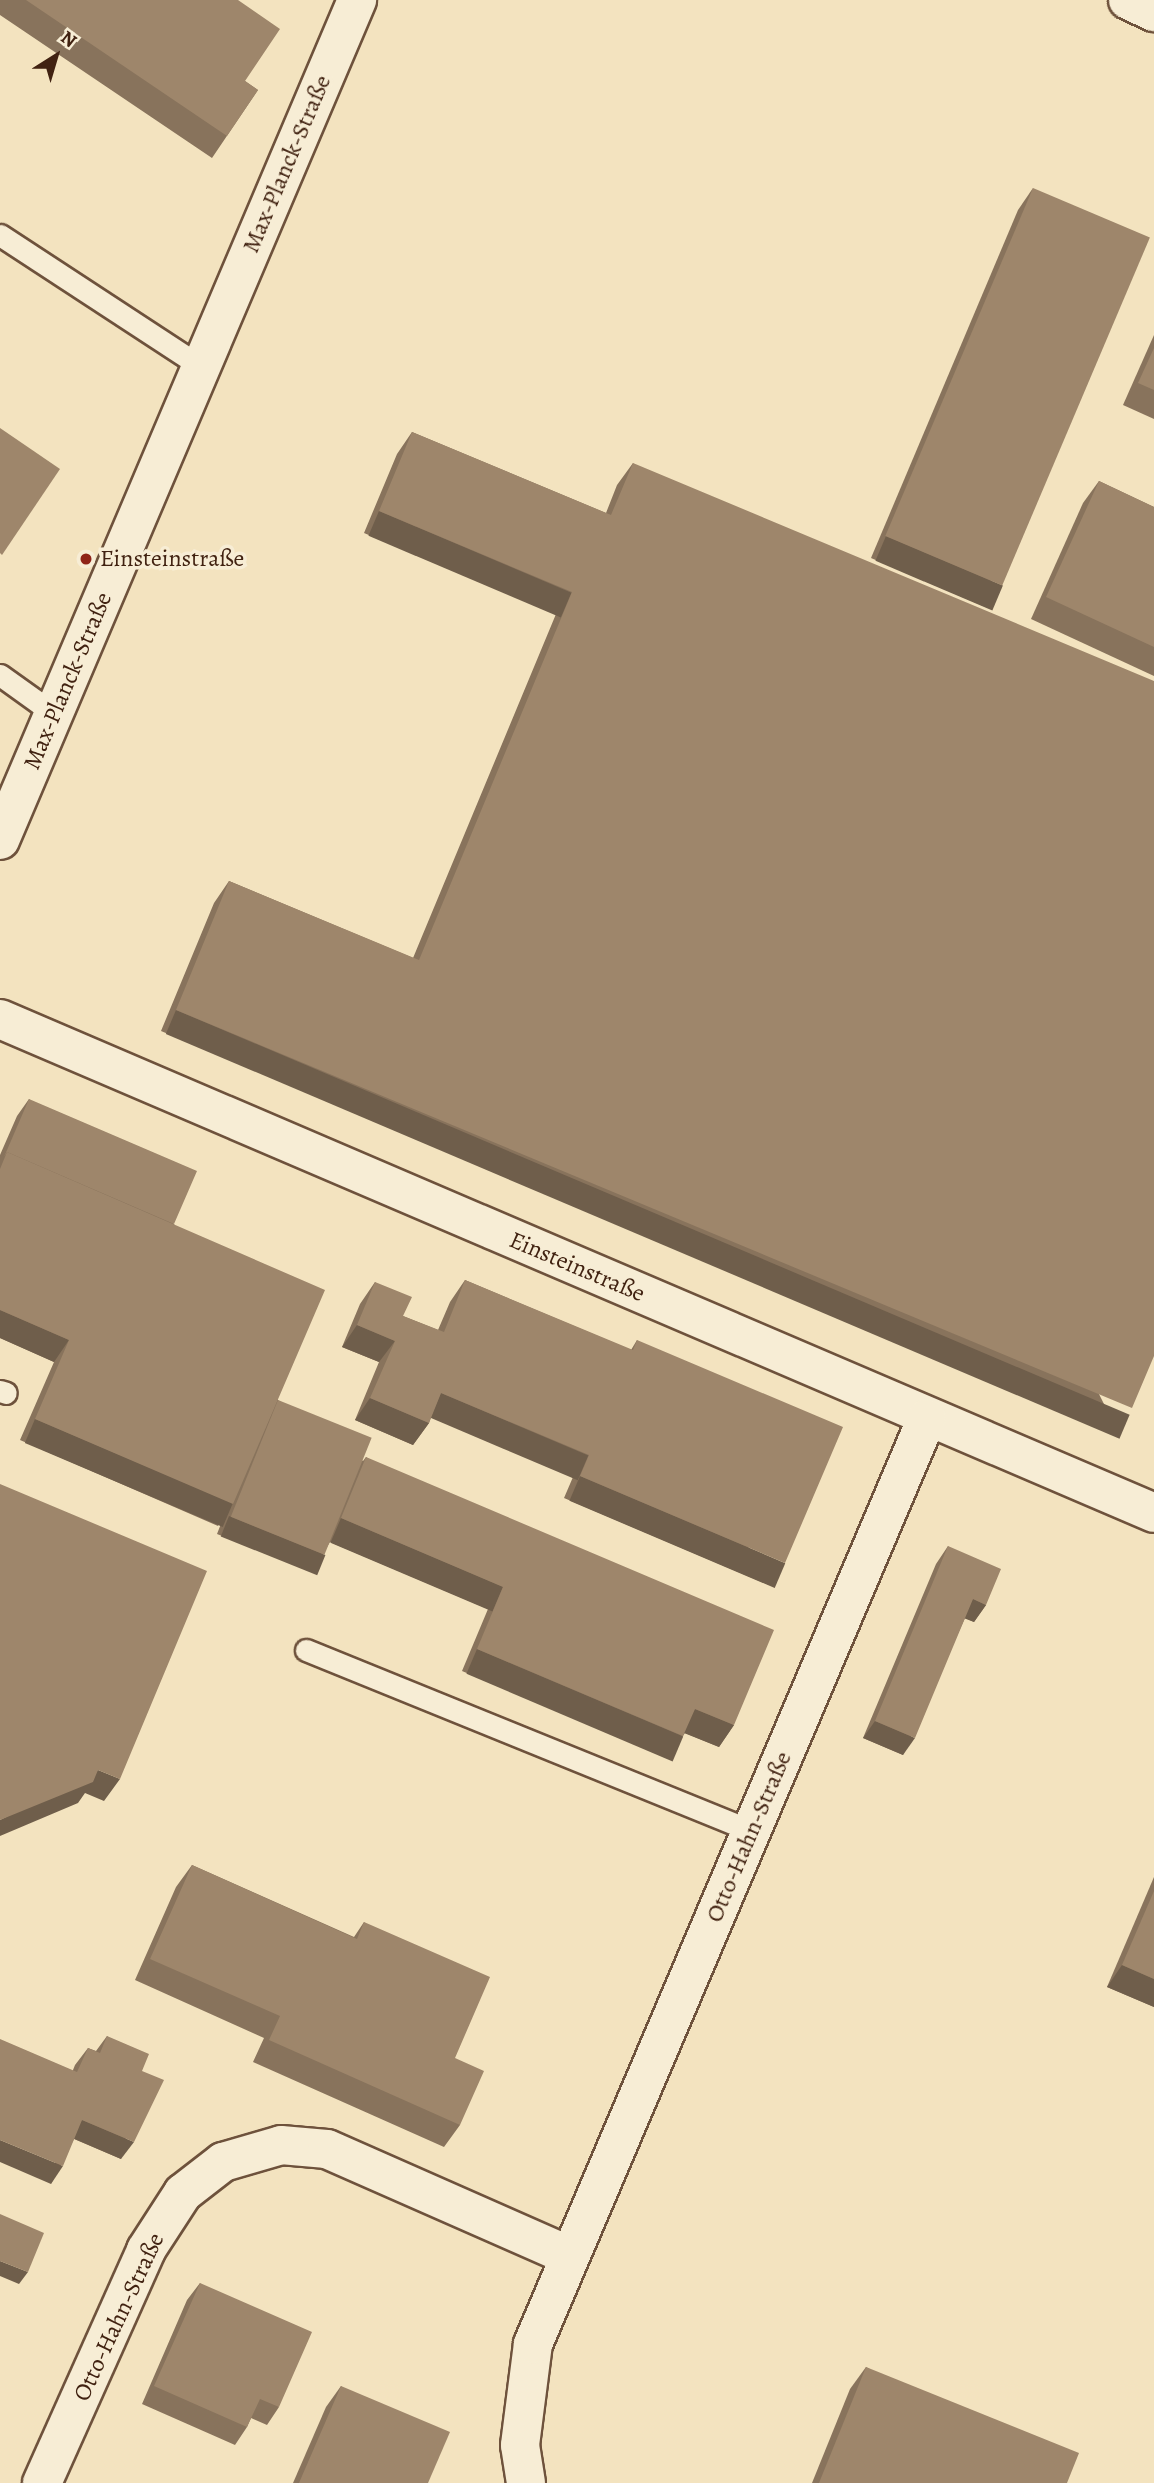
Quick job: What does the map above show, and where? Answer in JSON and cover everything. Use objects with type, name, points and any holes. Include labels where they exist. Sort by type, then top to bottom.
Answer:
[{"type":"street","name":"Max-Planck-Straße","points":[[0,840],[357,0]]},
{"type":"street","points":[[1128,0],[1154,12]]},
{"type":"street","name":"Einsteinstraße","points":[[0,1019],[1154,1513]]},
{"type":"street","name":"Otto-Hahn-Straße","points":[[526,2483],[520,2445],[533,2344],[568,2255],[928,1418]]},
{"type":"street","name":"Otto-Hahn-Straße","points":[[42,2483],[146,2250],[183,2193],[223,2162],[281,2145],[327,2149],[568,2255]]},
{"type":"lane","points":[[0,234],[202,367]]},
{"type":"lane","points":[[0,675],[53,713]]},
{"type":"lane","points":[[306,1650],[751,1831]]},
{"type":"building","points":[[26,0],[238,0],[280,29],[245,81],[258,90],[227,136]]},
{"type":"building","points":[[1033,188],[1150,238],[1002,586],[885,536]]},
{"type":"building","points":[[1154,348],[1154,390],[1138,383]]},
{"type":"building","points":[[0,428],[60,469],[2,555],[0,553]]},
{"type":"building","points":[[412,432],[611,515],[633,463],[1154,681],[1154,1356],[1132,1408],[176,1010],[229,881],[419,960],[572,592],[379,511]]},
{"type":"building","points":[[1099,481],[1154,507],[1154,647],[1046,597]]},
{"type":"building","points":[[29,1099],[197,1171],[174,1224],[7,1152],[4,1157]]},
{"type":"building","points":[[7,1152],[325,1290],[233,1504],[35,1419],[69,1340],[0,1310],[0,1169]]},
{"type":"building","points":[[465,1280],[633,1350],[637,1340],[843,1427],[785,1563],[580,1476],[589,1455],[441,1393],[429,1423],[370,1398],[395,1341],[357,1325],[375,1282],[412,1297],[403,1316],[444,1332]]},
{"type":"building","points":[[278,1400],[372,1438],[324,1555],[231,1517]]},
{"type":"building","points":[[366,1457],[774,1630],[734,1725],[695,1709],[683,1736],[477,1649],[503,1587],[341,1518]]},
{"type":"building","points":[[0,1484],[207,1571],[120,1779],[98,1770],[93,1782],[0,1820]]},
{"type":"building","points":[[948,1546],[1001,1569],[986,1605],[973,1599],[915,1738],[875,1721]]},
{"type":"building","points":[[192,1865],[357,1939],[364,1922],[490,1977],[455,2058],[484,2071],[460,2125],[269,2040],[280,2016],[150,1959]]},
{"type":"building","points":[[1154,1891],[1154,1979],[1122,1965]]},
{"type":"building","points":[[107,2036],[149,2054],[142,2071],[164,2080],[134,2142],[82,2120],[63,2166],[0,2140],[0,2039],[77,2072],[88,2048],[100,2053]]},
{"type":"building","points":[[0,2214],[44,2233],[28,2272],[0,2261]]},
{"type":"building","points":[[200,2283],[312,2332],[279,2407],[260,2399],[247,2427],[154,2386]]},
{"type":"building","points":[[866,2367],[1079,2453],[1067,2483],[819,2483]]},
{"type":"building","points":[[341,2386],[450,2432],[428,2483],[299,2483]]},
{"type":"place","name":"Einsteinstraße","points":[[86,559]]}]
